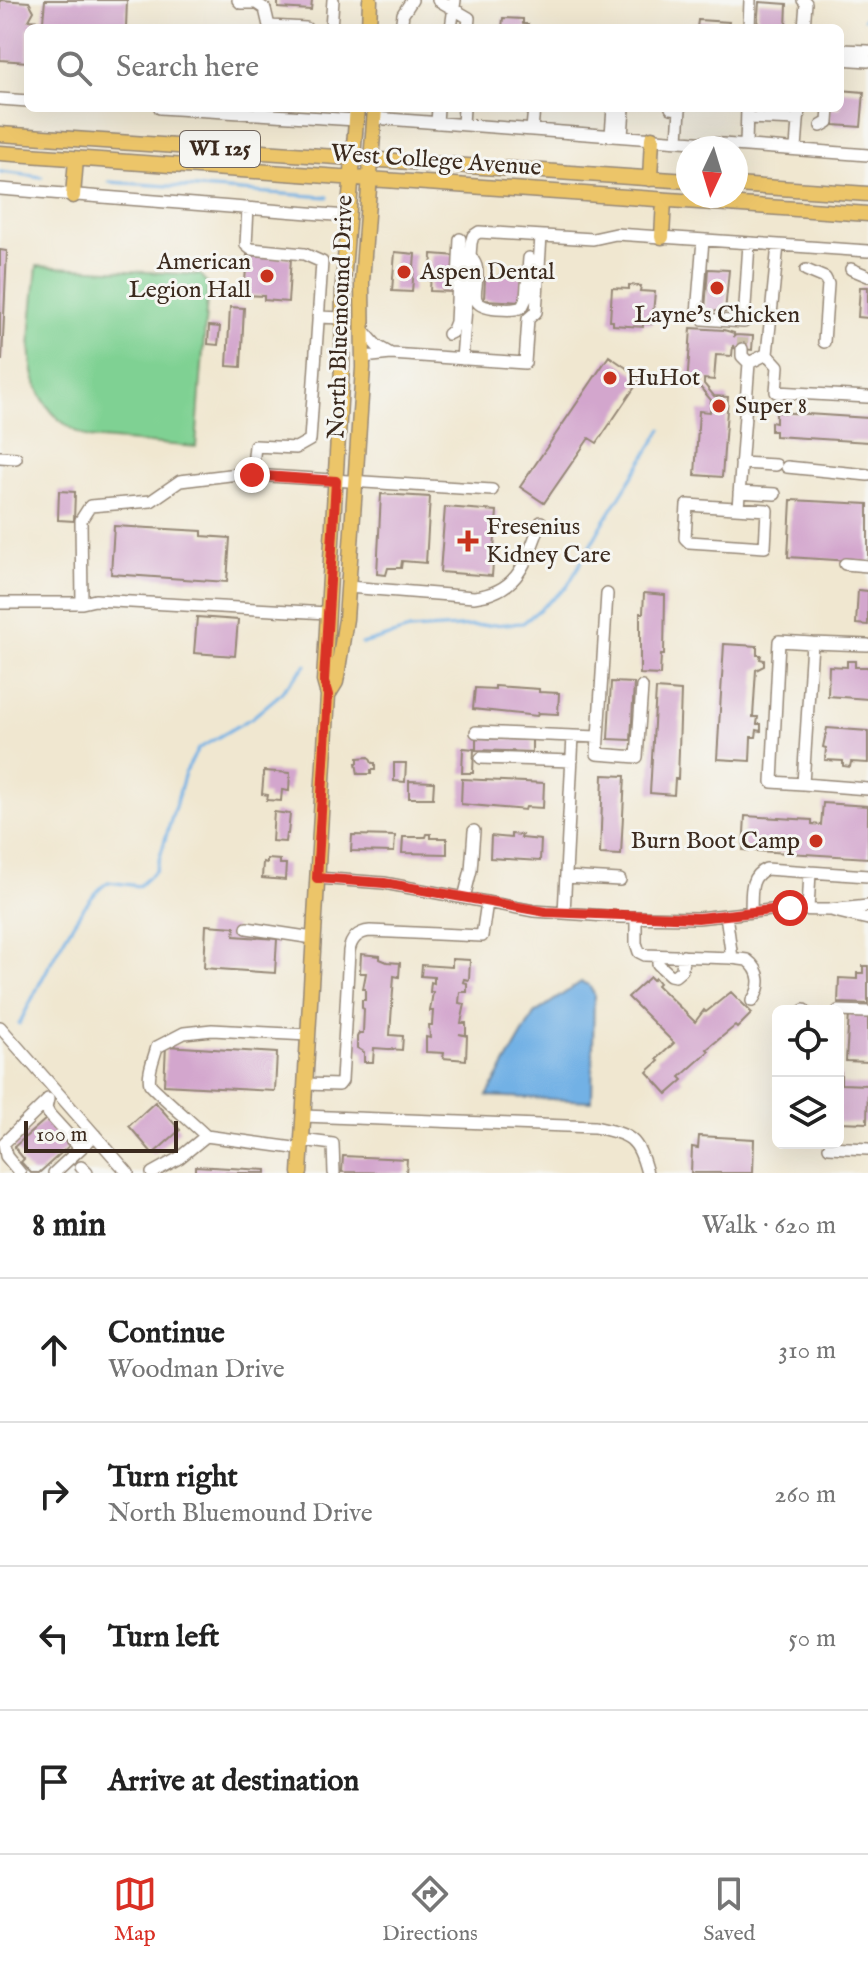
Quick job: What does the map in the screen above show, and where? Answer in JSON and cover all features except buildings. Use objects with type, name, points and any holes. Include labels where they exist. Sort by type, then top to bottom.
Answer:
[{"type":"main road","points":[[369,24],[370,0]]},
{"type":"main road","name":"North Bluemound Drive","points":[[328,695],[336,682],[346,619],[363,357],[362,282],[375,113]]},
{"type":"main road","name":"North Bluemound Drive","points":[[300,1173],[328,695],[324,681],[347,216],[356,114]]},
{"type":"main road","name":"West College Avenue","points":[[0,134],[676,180]]},
{"type":"main road","points":[[650,179],[652,138]]},
{"type":"main road","name":"West College Avenue","points":[[0,153],[868,214]]},
{"type":"main road","points":[[73,196],[76,159]]},
{"type":"main road","points":[[748,186],[868,194]]},
{"type":"main road","points":[[662,237],[664,200]]},
{"type":"main road","points":[[343,294],[351,310],[351,349],[363,357]]},
{"type":"street","points":[[238,0],[241,3],[256,3],[265,9],[268,24]]},
{"type":"street","points":[[331,24],[333,0]]},
{"type":"street","points":[[402,24],[403,14],[412,0]]},
{"type":"street","points":[[438,0],[454,4],[469,18],[468,24]]},
{"type":"street","points":[[749,24],[750,0]]},
{"type":"street","points":[[803,0],[806,3],[804,24]]},
{"type":"street","points":[[452,24],[454,4]]},
{"type":"street","points":[[844,50],[868,51]]},
{"type":"street","points":[[844,59],[868,61]]},
{"type":"street","points":[[0,99],[24,101]]},
{"type":"street","points":[[265,112],[356,114]]},
{"type":"street","points":[[437,123],[438,112]]},
{"type":"street","points":[[463,124],[464,112]]},
{"type":"street","points":[[532,129],[534,112]]},
{"type":"street","points":[[613,112],[616,135]]},
{"type":"street","points":[[616,135],[623,112]]},
{"type":"street","points":[[678,136],[680,112]]},
{"type":"street","points":[[821,126],[828,122],[829,112]]},
{"type":"street","points":[[375,113],[400,114],[437,123],[676,140]]},
{"type":"street","points":[[746,136],[747,113],[798,114],[796,148]]},
{"type":"street","points":[[748,145],[868,155]]},
{"type":"street","points":[[0,189],[347,216]]},
{"type":"street","points":[[248,208],[246,245],[251,249],[304,254],[322,262],[310,440],[296,448],[255,446],[252,475]]},
{"type":"street","points":[[462,359],[469,254],[471,240],[479,232],[593,239],[616,234],[868,251]]},
{"type":"street","points":[[363,357],[391,354],[525,363],[528,319],[536,312],[541,236]]},
{"type":"street","points":[[448,334],[456,322],[460,239]]},
{"type":"street","points":[[703,240],[697,314],[703,319],[744,329],[749,243]]},
{"type":"street","points":[[778,245],[767,354],[778,366],[776,392],[868,397]]},
{"type":"street","points":[[469,254],[477,267],[475,298],[478,303],[486,308],[515,310],[522,307],[526,299],[529,258]]},
{"type":"street","points":[[851,269],[868,276]]},
{"type":"street","points":[[806,270],[825,278],[828,284],[824,342]]},
{"type":"street","points":[[318,317],[343,318]]},
{"type":"street","points":[[363,330],[377,346],[391,354]]},
{"type":"street","points":[[738,508],[749,363],[742,356],[742,349]]},
{"type":"street","points":[[749,363],[767,354]]},
{"type":"street","points":[[0,457],[16,458]]},
{"type":"street","points":[[741,463],[868,475]]},
{"type":"street","points":[[82,603],[81,520],[90,506],[151,501],[180,481],[238,474],[492,490]]},
{"type":"street","points":[[739,492],[775,494]]},
{"type":"street","points":[[687,505],[738,508],[767,510],[765,547],[689,542],[685,538],[687,505]]},
{"type":"street","points":[[348,587],[474,597],[495,594],[512,582],[541,522]]},
{"type":"street","points":[[845,564],[868,566]]},
{"type":"street","points":[[607,594],[597,754],[637,757],[642,687]]},
{"type":"street","points":[[0,603],[82,603],[95,600],[327,613]]},
{"type":"street","points":[[868,645],[779,641],[772,782],[868,789]]},
{"type":"street","points":[[803,784],[812,643]]},
{"type":"street","points":[[476,732],[598,737]]},
{"type":"street","points":[[564,913],[573,736]]},
{"type":"street","points":[[481,758],[572,761]]},
{"type":"street","points":[[464,898],[471,870],[474,831]]},
{"type":"street","points":[[751,912],[752,882],[757,874],[766,869],[868,876]]},
{"type":"street","points":[[808,909],[810,872]]},
{"type":"street","points":[[566,877],[620,880]]},
{"type":"street","points":[[317,878],[384,883],[564,913],[636,918],[868,906]]},
{"type":"street","points":[[305,1084],[339,1085],[342,1081],[349,951],[353,938],[364,931],[482,936],[487,902]]},
{"type":"street","points":[[829,910],[868,919]]},
{"type":"street","points":[[726,915],[732,958]]},
{"type":"street","points":[[636,918],[639,952],[658,956],[747,960],[758,973],[758,992],[752,1001]]},
{"type":"street","points":[[247,928],[313,938]]},
{"type":"street","points":[[658,956],[658,964],[675,976],[682,970],[683,956]]},
{"type":"street","points":[[844,1011],[868,1012]]},
{"type":"street","points":[[0,1027],[128,1173]]},
{"type":"street","points":[[308,1035],[212,1030],[184,1033],[157,1047],[150,1083],[155,1092],[187,1116],[206,1136],[301,1145],[333,1144],[334,1173]]},
{"type":"street","points":[[20,1173],[6,1156],[4,1143],[57,1090]]},
{"type":"street","points":[[47,1101],[49,1114],[80,1148]]},
{"type":"street","points":[[303,1116],[594,1127],[628,1137],[639,1146],[647,1173]]},
{"type":"street","points":[[54,1173],[95,1135]]},
{"type":"street","points":[[152,1173],[179,1158],[206,1136]]},
{"type":"street","points":[[844,1148],[868,1149]]},
{"type":"green space","points":[[37,266],[200,275],[208,284],[196,447],[88,438],[64,423],[47,406],[37,386],[30,342]]},
{"type":"water","points":[[581,982],[589,985],[594,994],[592,1101],[487,1096],[534,1014]]},
{"type":"waterway","points":[[864,19],[868,15]]},
{"type":"waterway","points":[[0,172],[42,177]]},
{"type":"waterway","points":[[109,182],[328,197]]},
{"type":"waterway","points":[[362,644],[409,630],[523,623],[567,587],[662,429]]},
{"type":"waterway","points":[[19,1024],[59,947],[96,893],[108,882],[139,886],[156,870],[185,773],[198,749],[253,717],[278,696],[306,665]]},
{"type":"tunnel","points":[[742,349],[743,335]]},
{"type":"place","name":"Aspen Dental","points":[[404,272]]},
{"type":"place","name":"American Legion Hall","points":[[267,276]]},
{"type":"place","name":"Layne's Chicken","points":[[717,288]]},
{"type":"place","name":"HuHot","points":[[610,378]]},
{"type":"place","name":"Super 8","points":[[719,406]]},
{"type":"place","name":"Fresenius Kidney Care","points":[[468,541]]},
{"type":"place","name":"Burn Boot Camp","points":[[816,841]]},
{"type":"route","points":[[252,475],[336,481],[326,625],[324,681],[328,695],[317,878],[384,883],[534,911],[636,918],[698,918],[790,908]]}]
